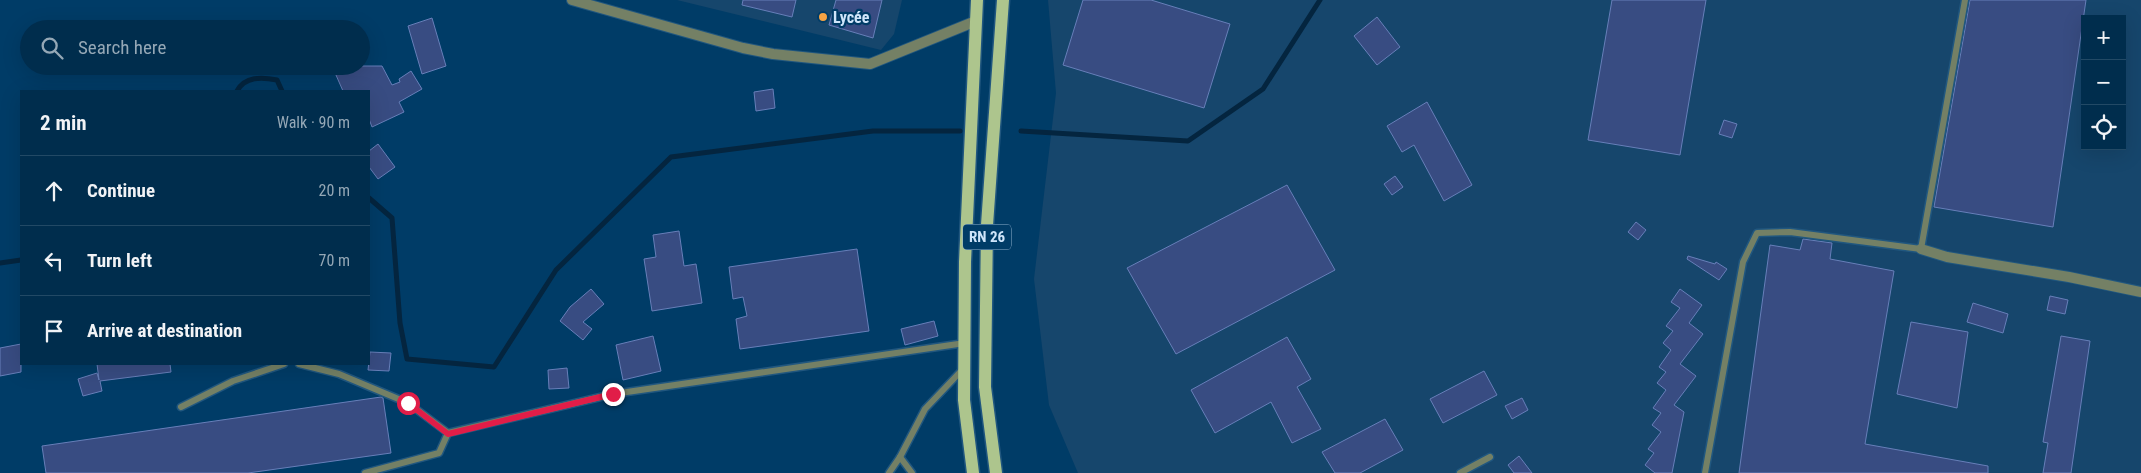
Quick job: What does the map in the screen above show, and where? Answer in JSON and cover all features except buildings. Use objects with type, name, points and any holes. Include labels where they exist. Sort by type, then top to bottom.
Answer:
[{"type":"main road","name":"RN 26","points":[[973,473],[964,400],[965,262],[978,0]]},
{"type":"main road","name":"RN 26","points":[[996,473],[985,387],[987,224],[1002,0]]},
{"type":"street","points":[[572,0],[743,48],[774,54],[870,64],[976,21]]},
{"type":"street","points":[[1921,249],[1947,257],[2070,277],[2141,292]]},
{"type":"lane","points":[[1705,473],[1743,262],[1756,233],[1790,232],[1921,249],[1965,0]]},
{"type":"lane","points":[[448,434],[613,394],[965,344]]},
{"type":"lane","points":[[181,407],[233,381],[281,365]]},
{"type":"lane","points":[[302,365],[339,374],[408,403],[448,434]]},
{"type":"lane","points":[[889,473],[900,457],[926,409],[964,368]]},
{"type":"lane","points":[[365,473],[439,453],[448,434]]},
{"type":"lane","points":[[900,457],[912,473]]},
{"type":"lane","points":[[1460,473],[1490,457]]},
{"type":"shaded area","name":"Lycée","points":[[677,0],[902,0],[894,34],[881,50]]},
{"type":"shaded area","points":[[1048,0],[2141,0],[2141,473],[1078,473],[1049,405],[1034,279],[1056,93]]},
{"type":"waterway","points":[[1021,131],[1188,141],[1263,89],[1320,0]]},
{"type":"waterway","points":[[238,90],[249,80],[260,78],[277,80],[282,90]]},
{"type":"waterway","points":[[370,199],[392,218],[400,323],[407,359],[494,367],[556,270],[671,157],[873,131],[960,131]]},
{"type":"waterway","points":[[0,263],[20,260]]},
{"type":"place","name":"Lycée","points":[[823,17]]},
{"type":"route","points":[[408,403],[448,434],[613,394]]}]
